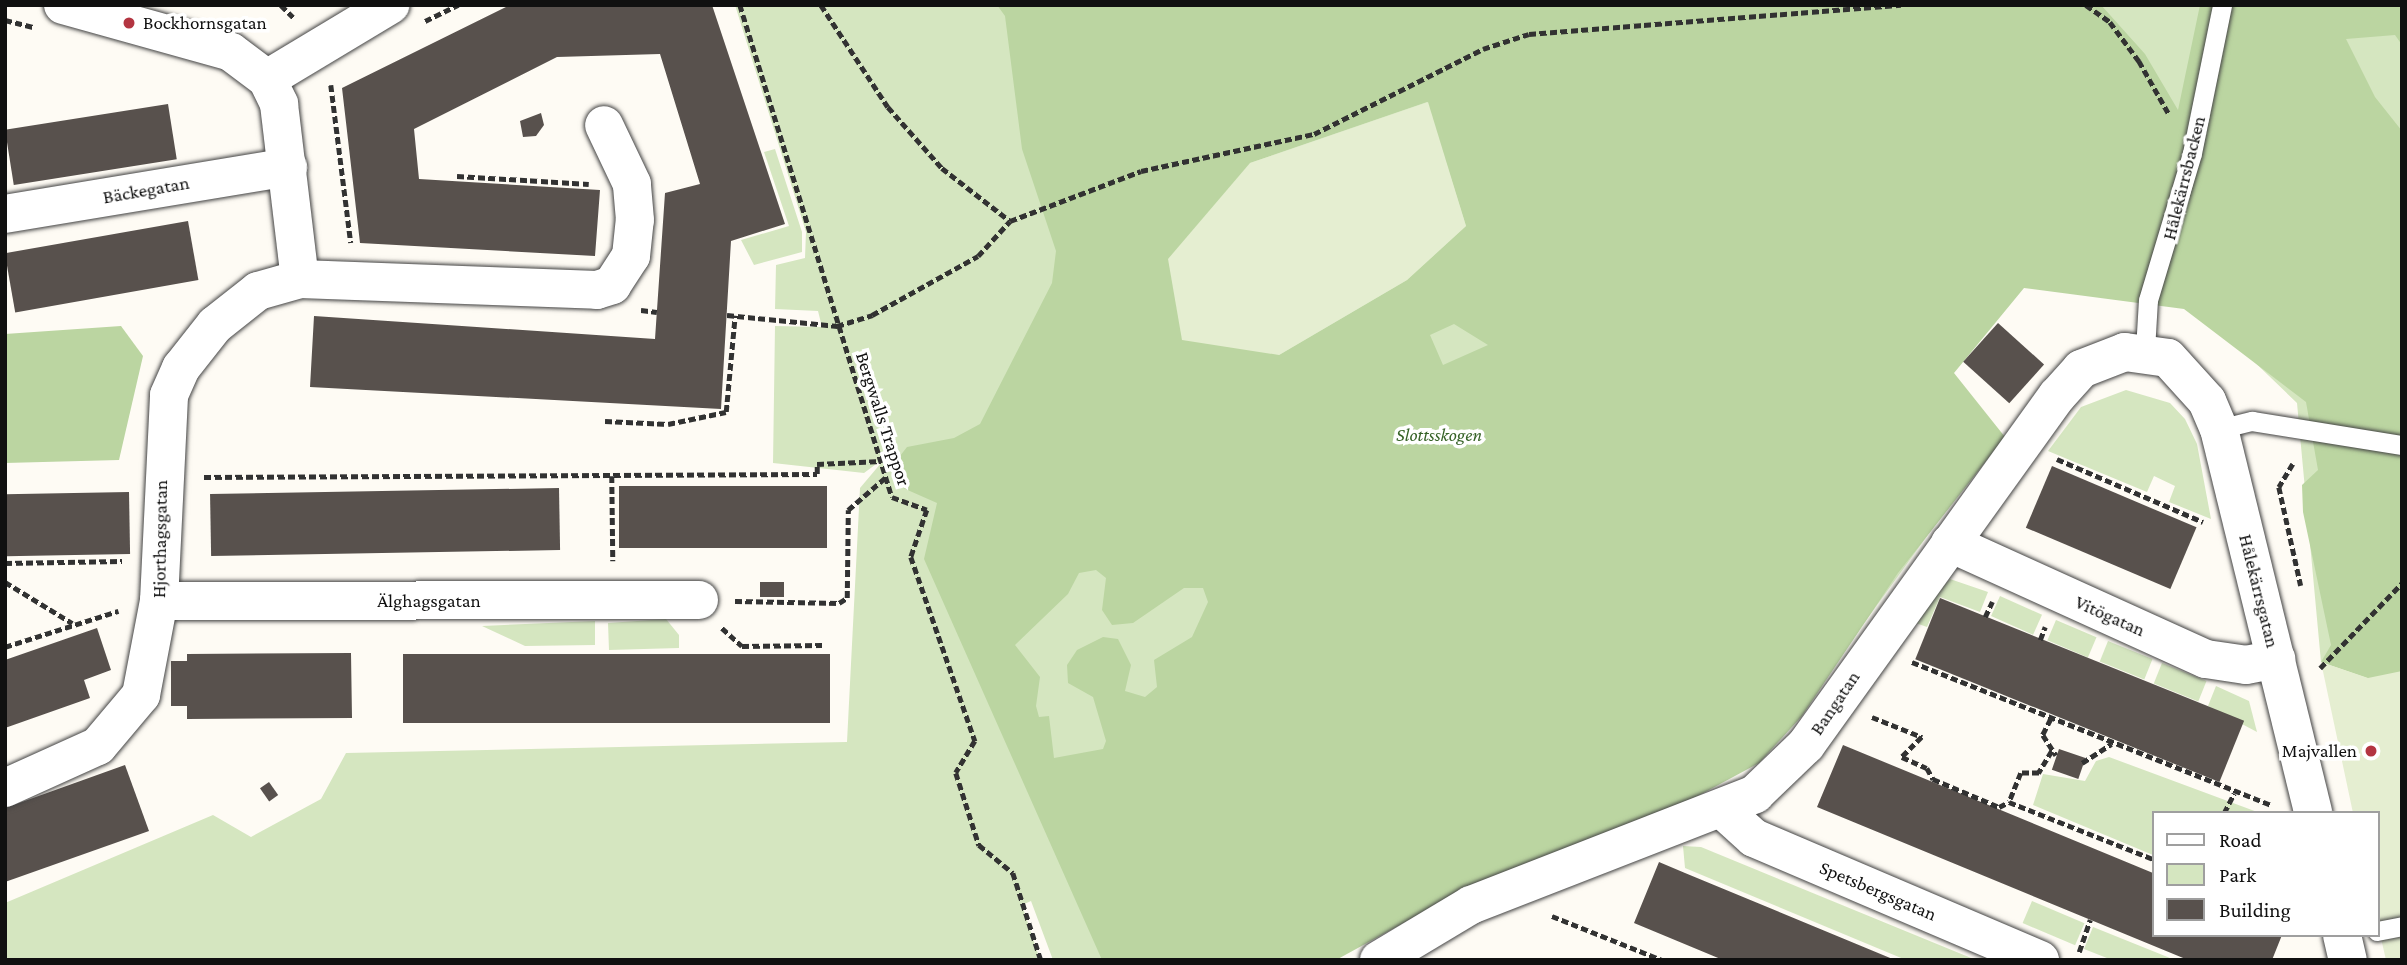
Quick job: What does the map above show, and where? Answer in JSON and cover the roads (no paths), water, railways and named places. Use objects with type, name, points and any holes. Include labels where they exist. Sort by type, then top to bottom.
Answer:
[{"type":"street","points":[[268,79],[406,14]]},
{"type":"street","points":[[53,18],[230,52],[268,79],[279,104],[300,279],[612,285],[631,256],[635,220],[632,184],[604,125]]},
{"type":"street","name":"Bäckegatan","points":[[5,214],[288,167]]},
{"type":"street","name":"Hjorthagsgatan","points":[[5,788],[77,759],[127,716],[148,675],[146,604],[169,395],[181,368],[215,325],[258,291],[300,279]]},
{"type":"street","name":"Hålekärrsgatan","points":[[2145,350],[2168,358],[2187,377],[2219,429],[2276,659],[2297,809]]},
{"type":"street","name":"Bangatan","points":[[1379,960],[1471,905],[1724,811],[1794,759],[2029,429],[2081,369],[2145,350]]},
{"type":"street","name":"Vitögatan","points":[[1950,543],[2206,659],[2246,665],[2276,659]]},
{"type":"street","name":"Älghagsgatan","points":[[146,604],[699,600]]},
{"type":"street","name":"Spetsbergsgatan","points":[[1724,811],[1754,838],[2040,960]]},
{"type":"lane","name":"Hålekärrsbacken","points":[[2145,350],[2148,300],[2192,153],[2222,5]]},
{"type":"lane","points":[[2219,429],[2252,421],[2402,445]]},
{"type":"lane","points":[[2379,934],[2402,926]]},
{"type":"place","name":"Bockhornsgatan","points":[[129,23]]},
{"type":"place","name":"Majvallen","points":[[2371,751]]},
{"type":"park label","name":"Slottsskogen","points":[[1439,435]]}]
